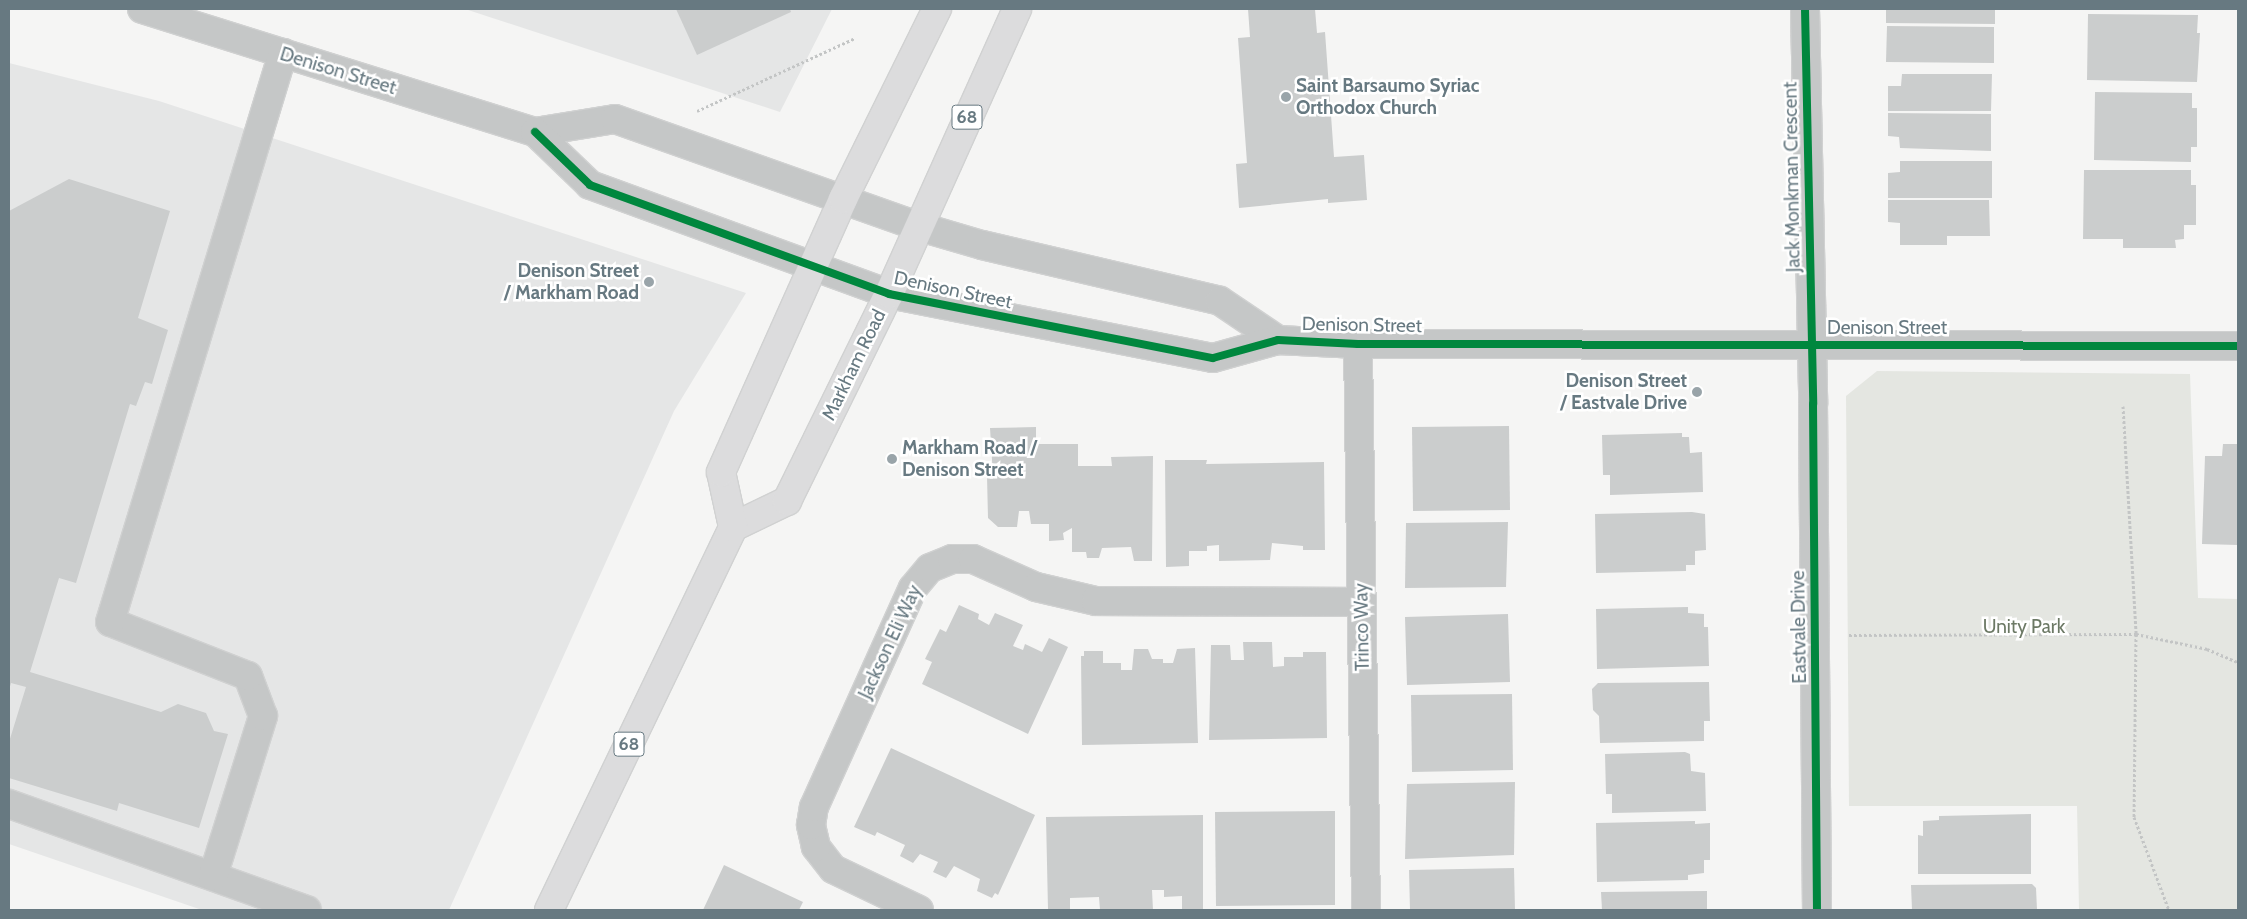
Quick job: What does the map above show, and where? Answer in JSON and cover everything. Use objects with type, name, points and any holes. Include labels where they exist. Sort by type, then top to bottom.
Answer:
[{"type":"main road","points":[[733,527],[721,472],[843,199],[937,9]]},
{"type":"main road","name":"Markham Road","points":[[733,527],[787,501],[889,294],[917,226],[1017,9]]},
{"type":"main road","name":"68","points":[[549,910],[733,527]]},
{"type":"street","name":"Denison Street","points":[[142,9],[535,132],[590,185],[889,294],[1213,358],[1278,340],[1358,344],[2238,346]]},
{"type":"street","name":"Jack Monkman Crescent","points":[[1804,9],[1812,344]]},
{"type":"street","points":[[213,876],[263,716],[248,676],[110,622],[283,53]]},
{"type":"street","name":"Denison Street","points":[[535,132],[615,118],[917,226],[982,245],[1220,302],[1278,340]]},
{"type":"street","name":"Trinco Way","points":[[1358,344],[1366,910]]},
{"type":"street","name":"Eastvale Drive","points":[[1812,344],[1817,910]]},
{"type":"street","name":"Jackson Eli Way","points":[[919,910],[833,868],[816,847],[811,825],[814,807],[912,588],[930,568],[952,558],[973,559],[1042,589],[1096,601],[1361,602]]},
{"type":"street","points":[[9,804],[307,910]]},
{"type":"path","points":[[692,114],[855,38]]},
{"type":"path","points":[[2123,406],[2136,634],[2134,817],[2169,910]]},
{"type":"path","points":[[1816,635],[2136,634],[2207,649],[2238,662]]},
{"type":"shaded area","points":[[465,9],[832,9],[780,112]]},
{"type":"shaded area","points":[[9,63],[159,101],[746,293],[674,411],[449,910],[202,910],[9,844]]},
{"type":"green space","name":"Unity Park","points":[[1877,371],[2190,374],[2198,598],[2238,599],[2238,910],[2079,910],[2077,806],[1849,806],[1846,396]]},
{"type":"building","points":[[676,9],[790,9],[791,12],[697,55]]},
{"type":"building","name":"Saint Barsaumo Syriac Orthodox Church","points":[[1248,9],[1315,9],[1317,33],[1325,32],[1334,157],[1364,155],[1367,200],[1328,203],[1328,199],[1239,208],[1236,164],[1247,163],[1238,38],[1250,37]]},
{"type":"building","points":[[1886,9],[1995,9],[1995,24],[1886,23]]},
{"type":"building","points":[[2088,14],[2198,15],[2197,33],[2200,33],[2197,82],[2087,80]]},
{"type":"building","points":[[1887,26],[1994,27],[1994,63],[1886,62]]},
{"type":"building","points":[[1902,74],[1992,74],[1991,111],[1888,111],[1888,86],[1901,86]]},
{"type":"building","points":[[2095,92],[2192,93],[2192,108],[2197,108],[2197,147],[2191,147],[2191,162],[2094,160]]},
{"type":"building","points":[[1888,113],[1991,114],[1991,151],[1900,148],[1899,137],[1888,136]]},
{"type":"building","points":[[1900,161],[1992,161],[1992,198],[1888,198],[1888,173],[1900,172]]},
{"type":"building","points":[[2084,170],[2191,170],[2191,185],[2196,185],[2196,225],[2184,225],[2184,239],[2175,240],[2176,248],[2123,248],[2123,239],[2083,239]]},
{"type":"building","points":[[69,179],[170,211],[138,318],[168,330],[152,384],[145,382],[136,406],[130,404],[76,583],[59,578],[30,672],[161,712],[178,704],[206,713],[214,731],[228,734],[199,828],[119,803],[117,811],[9,778],[9,742],[26,687],[11,683],[9,690],[9,211]]},
{"type":"building","points":[[1888,200],[1989,200],[1990,236],[1947,236],[1947,245],[1900,245],[1900,223],[1888,222]]},
{"type":"building","points":[[1509,426],[1510,510],[1413,511],[1412,427]]},
{"type":"building","points":[[1036,427],[1036,444],[1078,444],[1078,466],[1112,466],[1111,457],[1153,456],[1152,561],[1134,561],[1131,547],[1102,548],[1099,558],[1087,558],[1086,552],[1072,552],[1072,528],[1063,533],[1064,540],[1049,541],[1049,524],[1031,524],[1029,511],[1019,511],[1017,527],[998,527],[988,518],[987,476],[993,476],[990,428]]},
{"type":"building","points":[[1682,433],[1682,437],[1689,437],[1690,453],[1702,452],[1703,492],[1610,495],[1610,475],[1603,475],[1602,435]]},
{"type":"building","points":[[2223,444],[2238,444],[2238,545],[2202,544],[2205,456],[2222,456]]},
{"type":"building","points":[[1165,460],[1207,460],[1206,464],[1324,462],[1325,550],[1303,550],[1303,546],[1272,543],[1270,560],[1219,561],[1219,545],[1207,546],[1207,551],[1189,551],[1189,566],[1166,567]]},
{"type":"building","points":[[1692,512],[1705,514],[1706,550],[1695,551],[1695,565],[1686,565],[1686,571],[1596,573],[1595,514]]},
{"type":"building","points":[[1508,522],[1506,587],[1405,588],[1406,523]]},
{"type":"building","points":[[959,605],[979,614],[978,619],[989,625],[995,613],[1023,625],[1013,646],[1023,650],[1025,644],[1042,652],[1049,638],[1068,647],[1028,734],[922,684],[932,662],[925,659],[940,629],[946,632]]},
{"type":"building","points":[[1688,607],[1688,613],[1704,614],[1704,627],[1708,627],[1709,666],[1597,669],[1596,609]]},
{"type":"building","points":[[1508,614],[1510,682],[1407,685],[1405,617]]},
{"type":"building","points":[[1243,642],[1272,642],[1273,667],[1284,666],[1284,657],[1303,657],[1303,652],[1326,652],[1327,738],[1209,740],[1211,645],[1230,645],[1231,660],[1244,660]]},
{"type":"building","points":[[1195,648],[1198,743],[1082,745],[1081,656],[1084,656],[1084,651],[1103,651],[1103,663],[1121,663],[1121,670],[1132,670],[1134,649],[1148,649],[1152,659],[1163,659],[1163,663],[1173,663],[1177,649]]},
{"type":"building","points":[[1709,682],[1710,721],[1704,721],[1704,741],[1600,743],[1599,716],[1593,710],[1592,689],[1598,683]]},
{"type":"building","points":[[1512,694],[1513,770],[1412,772],[1411,695]]},
{"type":"building","points":[[891,748],[1035,815],[998,895],[995,893],[992,898],[977,891],[980,879],[954,866],[946,878],[933,872],[938,862],[920,854],[913,863],[900,856],[905,845],[877,832],[875,836],[854,827]]},
{"type":"building","points":[[1685,752],[1690,754],[1691,771],[1705,773],[1706,811],[1612,813],[1612,794],[1606,794],[1605,754]]},
{"type":"building","points":[[1515,782],[1514,855],[1405,859],[1407,784]]},
{"type":"building","points":[[1335,811],[1335,905],[1216,906],[1215,812]]},
{"type":"building","points":[[2031,814],[2031,874],[1918,874],[1918,835],[1923,836],[1923,821],[1939,820],[1939,816]]},
{"type":"building","points":[[1203,815],[1203,910],[1182,910],[1182,896],[1164,897],[1164,890],[1152,890],[1153,910],[1100,910],[1099,897],[1070,898],[1070,910],[1048,910],[1046,817]]},
{"type":"building","points":[[1695,821],[1695,824],[1710,823],[1710,860],[1704,860],[1704,873],[1688,875],[1688,880],[1597,882],[1596,823]]},
{"type":"building","points":[[724,865],[803,902],[799,910],[703,910]]},
{"type":"building","points":[[1514,868],[1515,910],[1410,910],[1409,870]]},
{"type":"building","points":[[2032,884],[2036,888],[2037,910],[1912,910],[1911,885]]},
{"type":"building","points":[[1707,891],[1707,910],[1602,910],[1601,892]]},
{"type":"cycle path","points":[[1805,9],[1813,404],[1817,910]]},
{"type":"cycle path","points":[[535,132],[590,185],[889,294],[1213,358],[1278,340],[1358,344],[2238,346]]},
{"type":"place","name":"Saint Barsaumo Syriac Orthodox Church","points":[[1286,97]]},
{"type":"place","name":"Denison Street / Markham Road","points":[[649,282]]},
{"type":"place","name":"Denison Street / Eastvale Drive","points":[[1697,392]]},
{"type":"place","name":"Markham Road / Denison Street","points":[[892,459]]}]
